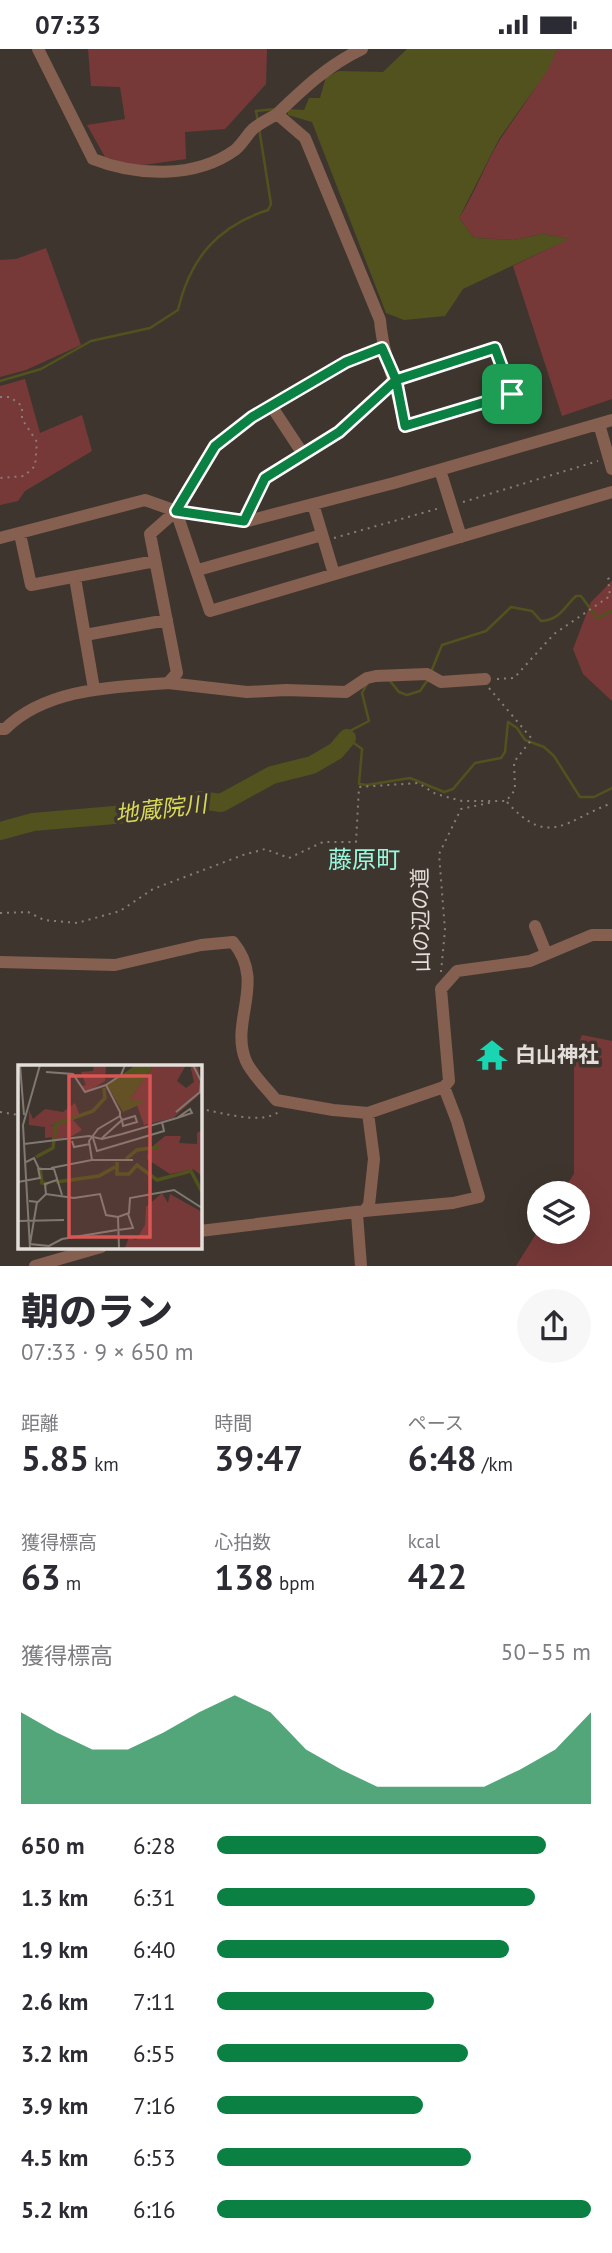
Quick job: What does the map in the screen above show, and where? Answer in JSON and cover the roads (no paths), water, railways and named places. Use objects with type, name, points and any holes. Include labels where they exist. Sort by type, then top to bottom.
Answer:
[{"type":"street","points":[[38,49],[93,159],[119,169],[143,172],[207,165],[236,149],[257,126],[276,114],[309,83],[341,59],[362,49]]},
{"type":"street","points":[[244,521],[265,478],[339,432],[396,380],[495,348],[512,394],[405,426],[396,380],[382,348],[380,320],[305,138],[276,114]]},
{"type":"street","points":[[168,683],[177,673],[150,534],[176,511],[215,446],[252,417],[346,362],[382,348]]},
{"type":"street","points":[[272,407],[303,454]]},
{"type":"street","points":[[0,538],[145,501],[176,511],[244,521],[440,470],[606,422],[610,463]]},
{"type":"street","points":[[440,470],[461,537]]},
{"type":"street","points":[[176,511],[198,570],[209,611],[612,492]]},
{"type":"street","points":[[313,504],[334,575]]},
{"type":"street","points":[[20,534],[31,585],[155,561]]},
{"type":"street","points":[[198,570],[323,538]]},
{"type":"street","points":[[75,578],[94,689]]},
{"type":"street","points":[[85,635],[167,620]]},
{"type":"street","points":[[0,729],[5,729],[17,717],[47,703],[94,689],[168,683],[247,692],[286,689],[346,692],[367,678],[376,676],[427,674],[441,682],[485,679]]},
{"type":"street","points":[[535,926],[546,953]]},
{"type":"street","points":[[0,962],[115,965],[201,946],[233,942],[244,954],[249,992],[241,1031],[246,1061],[276,1100],[368,1113],[444,1087],[449,1081],[441,989],[457,971],[530,961],[592,935],[612,935]]},
{"type":"street","points":[[201,1231],[453,1203],[479,1197],[444,1087]]},
{"type":"street","points":[[360,1212],[369,1205],[374,1159],[368,1113]]},
{"type":"street","points":[[360,1212],[361,1266]]},
{"type":"street","points":[[35,1266],[98,1248]]},
{"type":"waterway","points":[[258,122],[256,111],[276,109]]},
{"type":"waterway","points":[[0,381],[41,369],[91,341],[150,328],[178,310],[190,275],[209,247],[235,225],[268,210],[271,204],[259,128]]},
{"type":"waterway","points":[[431,672],[442,645],[486,631],[511,607],[532,611],[541,621],[557,616],[576,596],[581,596],[597,618],[612,611]]},
{"type":"waterway","points":[[390,681],[399,692],[407,695],[420,691],[429,678]]},
{"type":"waterway","points":[[367,684],[362,693],[369,721],[346,733],[347,738],[362,749],[359,784],[410,778],[444,792],[453,789],[475,763],[501,758],[505,752],[508,722],[517,728],[525,740],[544,747],[554,756],[580,797],[594,797],[612,788]]},
{"type":"waterway","name":"地蔵院川","points":[[0,831],[33,822],[149,812],[200,800],[221,803],[272,775],[312,765],[336,751],[347,738]]},
{"type":"place","name":"白山神社","points":[[492,1055]]},
{"type":"district","name":"藤原町","points":[[364,860]]}]
